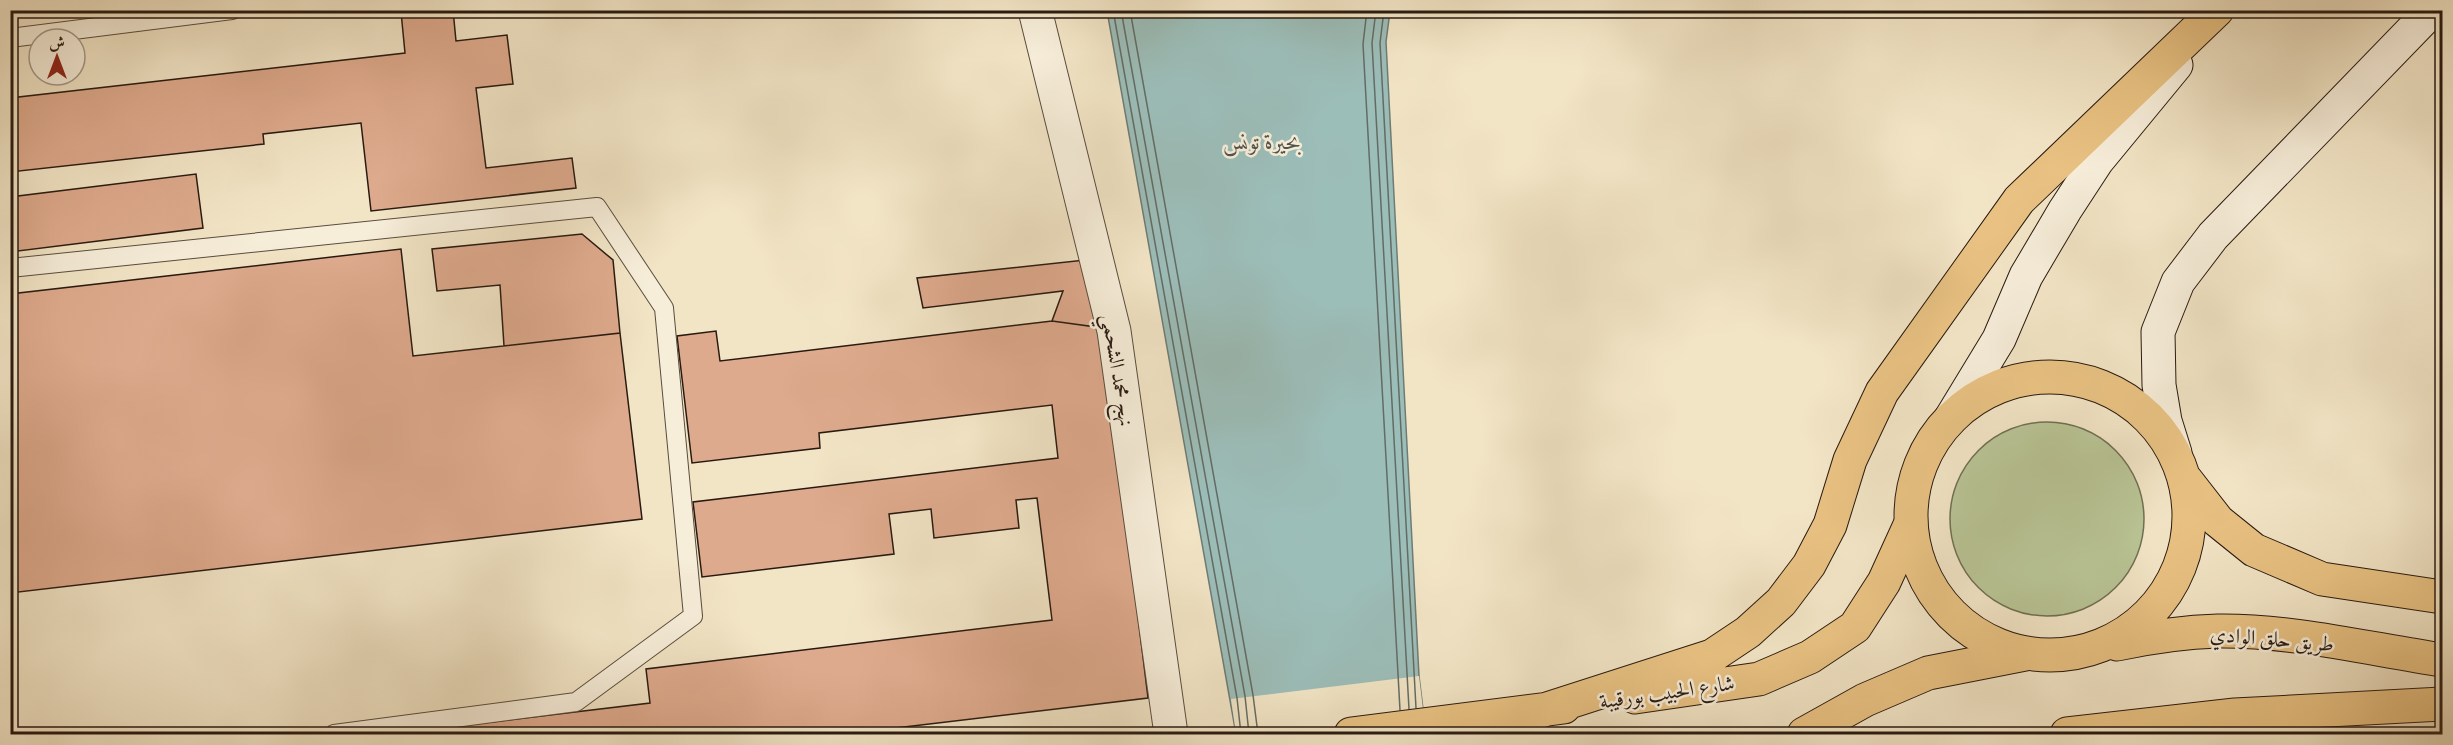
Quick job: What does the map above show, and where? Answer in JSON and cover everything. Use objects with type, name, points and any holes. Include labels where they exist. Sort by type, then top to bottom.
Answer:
[{"type":"main road","name":"نهج محمد الشحمي","points":[[1035,10],[1114,331],[1171,735]]},
{"type":"main road","points":[[2025,654],[1981,638],[1945,609],[1920,569],[1910,525],[1911,495],[1919,467],[1932,441],[1951,418],[1999,339],[2026,276],[2097,161],[2219,10]]},
{"type":"main road","points":[[1541,711],[1712,656],[1748,632],[1781,602],[1809,565],[1830,525],[1850,460],[1882,392],[2019,200],[2219,10]]},
{"type":"main road","points":[[1804,735],[1865,700],[1928,673],[2025,654],[2076,654],[2101,647],[2136,627],[2164,598],[2183,561],[2190,521],[2180,466],[2165,422],[2159,385],[2158,332],[2178,282],[2213,236],[2432,10]]},
{"type":"main road","points":[[1951,418],[1976,398],[2006,384],[2039,377],[2072,379],[2103,387],[2132,403],[2157,425],[2180,466],[2218,521],[2254,550],[2322,579],[2442,597]]},
{"type":"main road","name":"شارع الحبيب بورقيبة","points":[[1351,735],[1541,711],[1759,679],[1810,657],[1855,627],[1884,582],[1910,525]]},
{"type":"main road","name":"طريق حلق الوادي","points":[[2101,647],[2162,635],[2219,631],[2287,636],[2442,660]]},
{"type":"main road","points":[[2067,735],[2235,715],[2442,704]]},
{"type":"lane","points":[[10,38],[232,10]]},
{"type":"lane","points":[[10,268],[597,207],[664,308],[693,616],[576,702],[334,735]]},
{"type":"green space","points":[[2037,422],[2057,422],[2093,433],[2116,450],[2128,465],[2137,482],[2144,509],[2144,529],[2137,556],[2128,573],[2116,588],[2101,600],[2084,609],[2057,616],[2037,616],[2001,605],[1972,581],[1961,565],[1954,547],[1950,529],[1950,509],[1961,473],[1985,444],[2001,433],[2019,426]]},
{"type":"water","name":"بحيرة تونس","points":[[1107,11],[1390,11],[1386,42],[1419,676],[1426,734],[1236,734]]},
{"type":"pier","points":[[1419,676],[1426,734],[1236,734],[1231,699]]},
{"type":"building","points":[[10,10],[79,10],[10,18]]},
{"type":"building","points":[[453,10],[456,41],[507,35],[513,84],[476,88],[486,168],[572,158],[576,188],[371,211],[361,123],[263,134],[264,144],[10,172],[10,98],[405,53],[401,12]]},
{"type":"building","points":[[196,174],[203,228],[10,252],[10,197]]},
{"type":"building","points":[[582,234],[613,260],[620,333],[504,346],[500,285],[437,291],[432,249]]},
{"type":"building","points":[[401,249],[413,356],[620,333],[642,519],[10,593],[10,294]]},
{"type":"building","points":[[1085,260],[1103,328],[1052,321],[1063,291],[923,308],[917,278]]},
{"type":"building","points":[[1052,321],[1103,328],[1148,698],[845,734],[392,734],[650,703],[646,669],[1052,620],[1037,498],[1016,500],[1019,528],[934,538],[931,509],[889,514],[894,554],[702,577],[693,502],[1058,458],[1052,405],[819,433],[820,448],[692,463],[677,336],[716,331],[720,361]]}]
